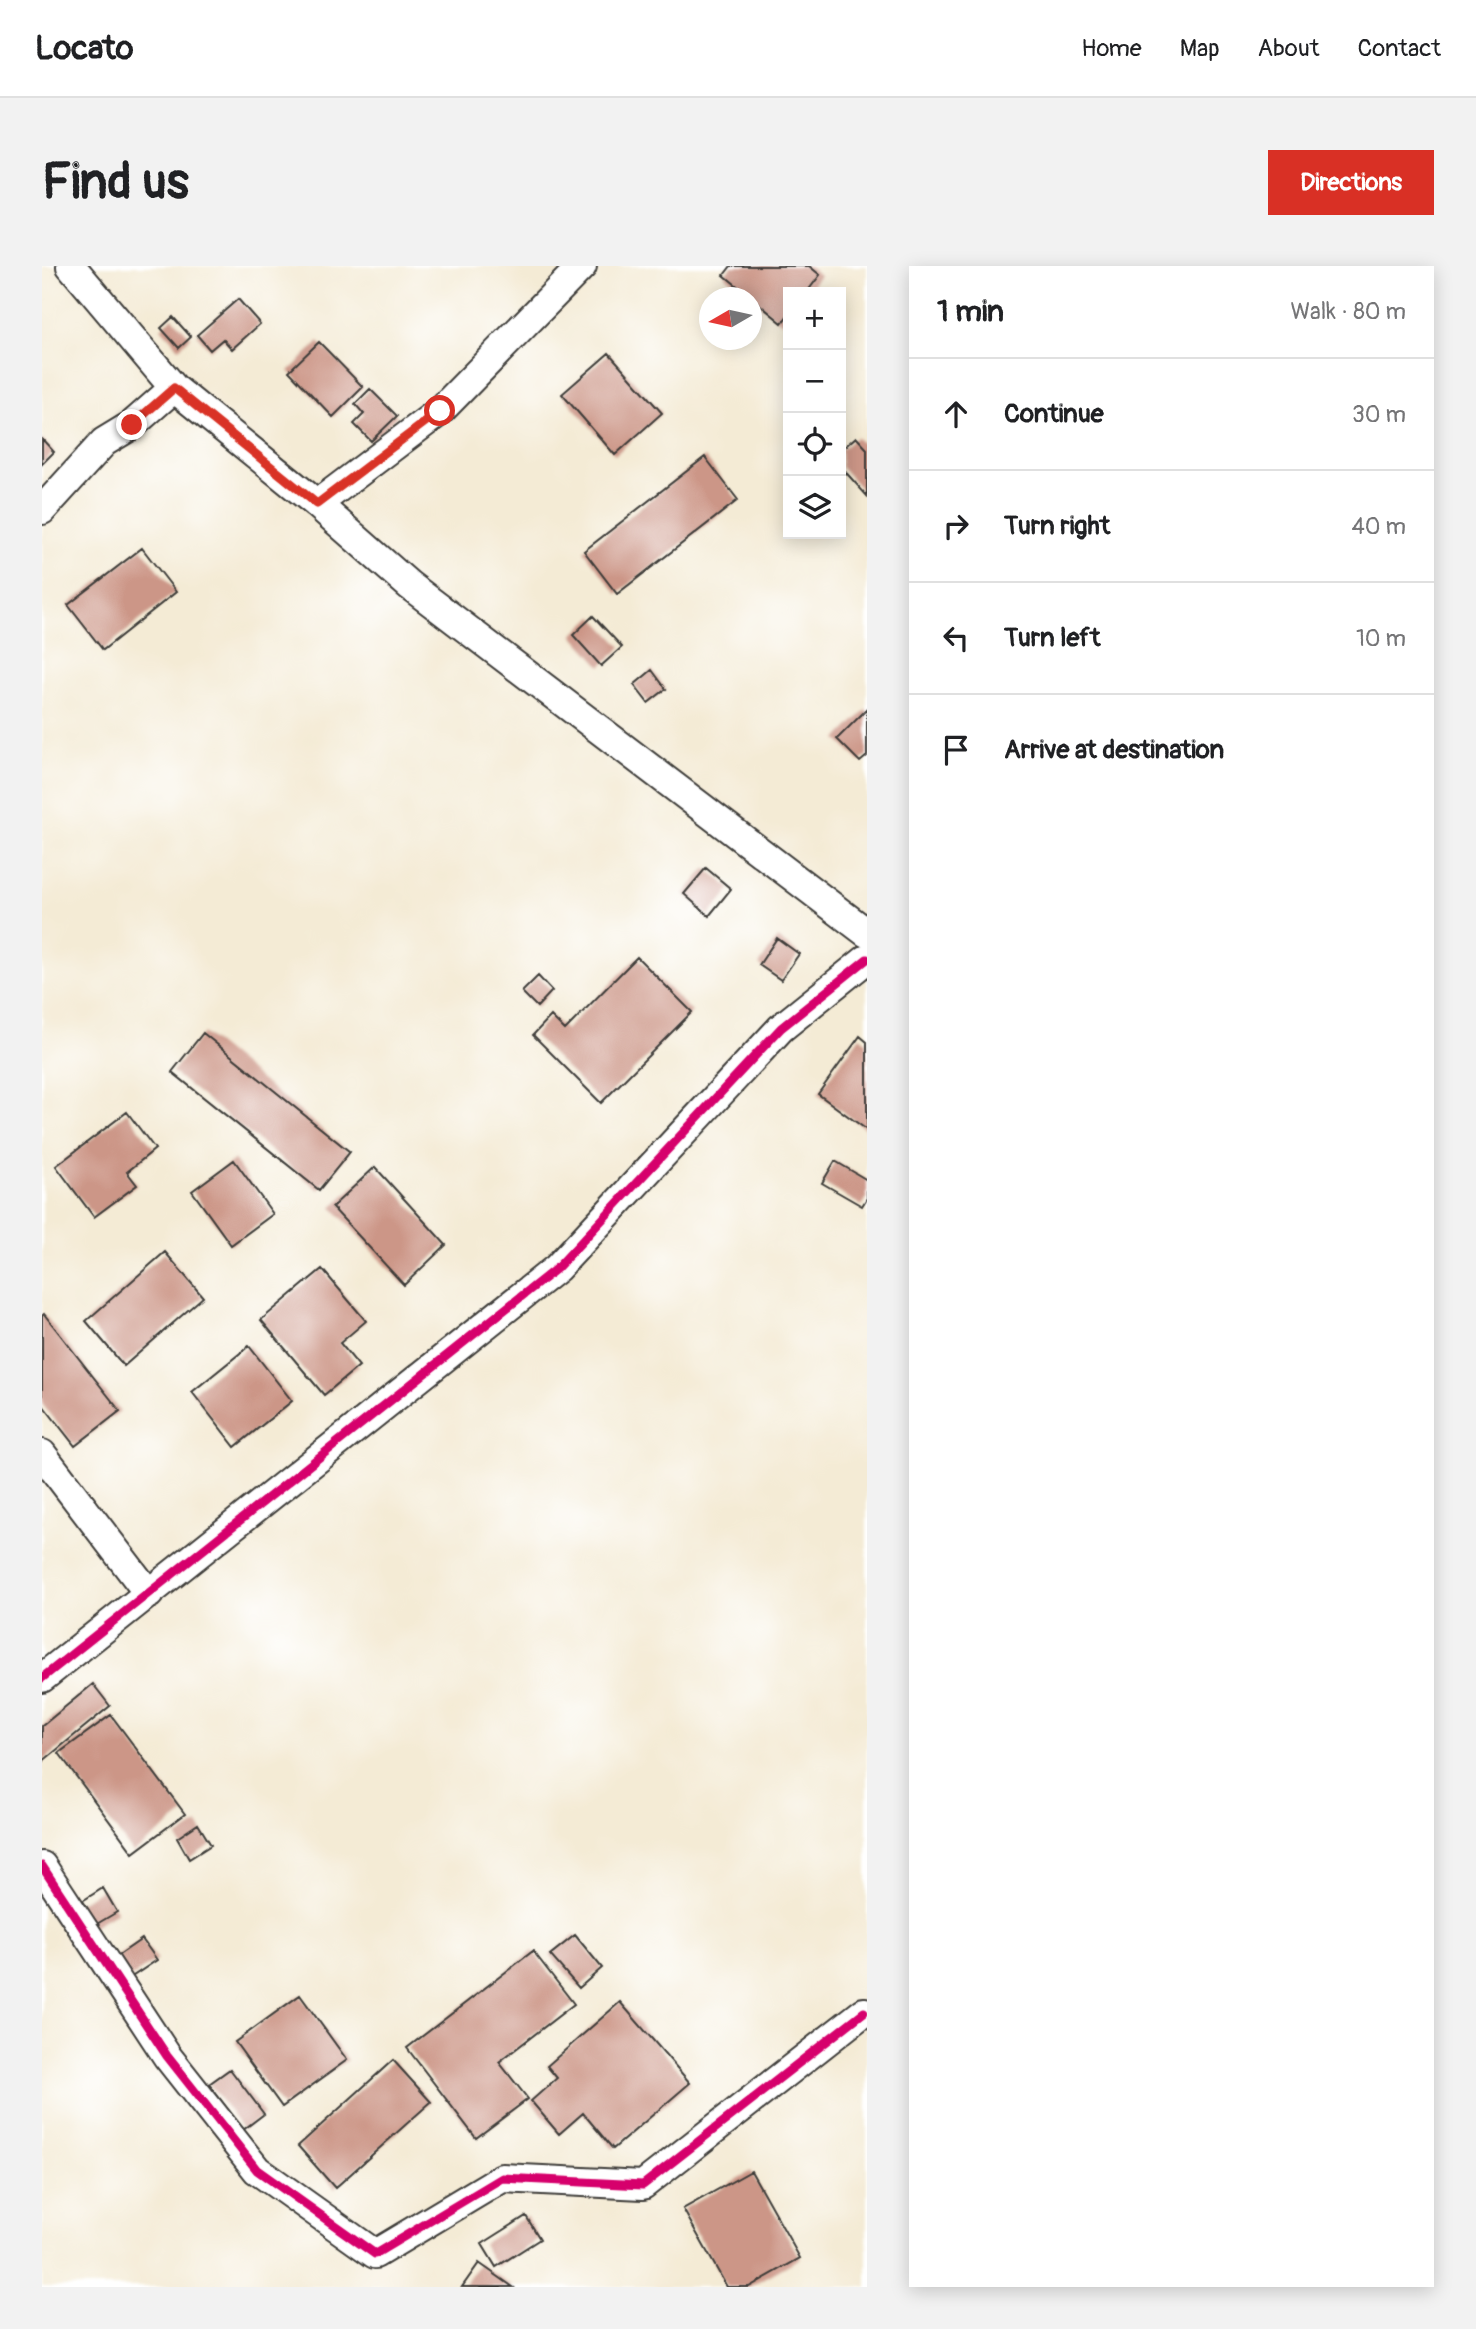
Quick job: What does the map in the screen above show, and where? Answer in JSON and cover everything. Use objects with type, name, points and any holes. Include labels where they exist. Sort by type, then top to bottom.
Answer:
[{"type":"street","points":[[71,266],[174,388],[317,504],[409,585],[867,933]]},
{"type":"street","points":[[317,504],[440,411],[582,266]]},
{"type":"street","points":[[42,510],[104,442],[132,425],[174,388]]},
{"type":"street","points":[[42,1678],[557,1268],[781,1028],[867,959]]},
{"type":"street","points":[[42,1454],[149,1594]]},
{"type":"street","points":[[42,1866],[167,2056],[257,2170],[375,2254],[502,2178],[643,2185],[864,2012]]},
{"type":"building","points":[[731,266],[809,266],[820,275],[811,287],[783,287],[782,323],[762,306],[762,287],[738,287],[724,275]]},
{"type":"building","points":[[238,299],[260,324],[232,349],[223,339],[210,350],[197,335]]},
{"type":"building","points":[[173,317],[191,337],[179,348],[161,328]]},
{"type":"building","points":[[319,342],[363,387],[333,417],[289,371]]},
{"type":"building","points":[[609,353],[662,413],[615,455],[562,394]]},
{"type":"building","points":[[370,389],[397,416],[371,441],[354,424],[364,414],[355,404]]},
{"type":"building","points":[[856,437],[867,449],[867,496],[846,473],[846,446]]},
{"type":"building","points":[[42,439],[54,452],[42,464]]},
{"type":"building","points":[[705,457],[738,500],[617,594],[584,551]]},
{"type":"building","points":[[142,548],[176,592],[103,650],[68,605]]},
{"type":"building","points":[[593,616],[622,647],[601,666],[573,635]]},
{"type":"building","points":[[652,670],[666,689],[648,703],[634,685]]},
{"type":"building","points":[[867,709],[867,756],[860,762],[837,739]]},
{"type":"building","points":[[706,868],[731,889],[709,916],[684,894]]},
{"type":"building","points":[[777,938],[799,954],[781,980],[759,965]]},
{"type":"building","points":[[637,957],[692,1012],[601,1103],[533,1035],[551,1016],[565,1030]]},
{"type":"building","points":[[538,976],[552,991],[537,1007],[522,992]]},
{"type":"building","points":[[203,1033],[350,1152],[319,1190],[172,1072]]},
{"type":"building","points":[[860,1036],[867,1042],[867,1130],[818,1094]]},
{"type":"building","points":[[127,1112],[155,1149],[127,1172],[137,1185],[94,1217],[56,1166]]},
{"type":"building","points":[[234,1160],[273,1214],[231,1245],[192,1191]]},
{"type":"building","points":[[835,1161],[867,1180],[867,1198],[862,1206],[822,1183]]},
{"type":"building","points":[[375,1167],[446,1245],[404,1285],[332,1207]]},
{"type":"building","points":[[165,1252],[203,1297],[124,1366],[86,1321]]},
{"type":"building","points":[[322,1269],[366,1321],[340,1343],[359,1366],[324,1395],[261,1320]]},
{"type":"building","points":[[44,1314],[120,1411],[75,1446],[42,1404]]},
{"type":"building","points":[[249,1346],[292,1401],[235,1447],[192,1392]]},
{"type":"building","points":[[93,1684],[110,1706],[42,1762],[42,1726]]},
{"type":"building","points":[[111,1715],[185,1814],[133,1853],[59,1753]]},
{"type":"building","points":[[198,1824],[211,1845],[189,1859],[177,1838]]},
{"type":"building","points":[[103,1888],[117,1912],[90,1928],[76,1905]]},
{"type":"building","points":[[575,1935],[602,1968],[579,1988],[550,1955]]},
{"type":"building","points":[[142,1939],[157,1960],[130,1978],[116,1957]]},
{"type":"building","points":[[533,1951],[574,2004],[499,2062],[528,2099],[476,2138],[407,2048]]},
{"type":"building","points":[[300,1995],[347,2060],[282,2107],[235,2042]]},
{"type":"building","points":[[620,2002],[690,2083],[613,2149],[583,2113],[559,2134],[531,2101],[557,2078],[547,2066]]},
{"type":"building","points":[[393,2060],[431,2102],[335,2188],[298,2146]]},
{"type":"building","points":[[230,2069],[264,2114],[243,2130],[209,2084]]},
{"type":"building","points":[[751,2171],[800,2258],[749,2287],[727,2287],[683,2209]]},
{"type":"building","points":[[526,2216],[540,2239],[496,2267],[482,2244]]},
{"type":"building","points":[[479,2263],[513,2287],[462,2287]]},
{"type":"cycle path","points":[[42,1678],[557,1268],[781,1028],[867,959]]},
{"type":"cycle path","points":[[42,1866],[167,2056],[257,2170],[375,2254],[502,2178],[643,2185],[864,2012]]},
{"type":"route","points":[[132,425],[174,388],[317,504],[440,411]]}]
